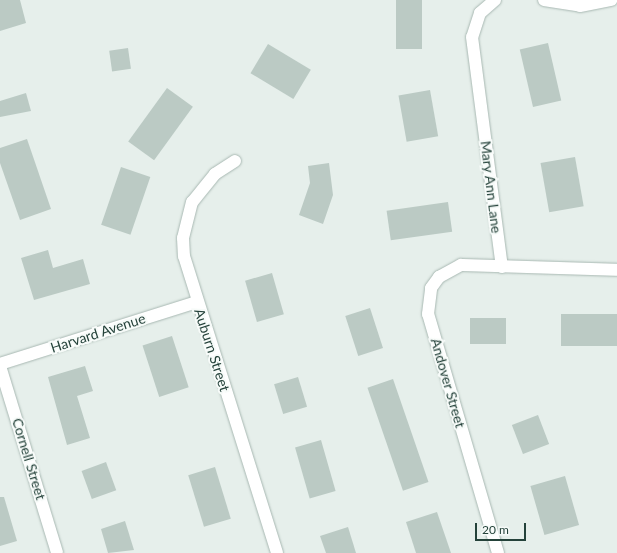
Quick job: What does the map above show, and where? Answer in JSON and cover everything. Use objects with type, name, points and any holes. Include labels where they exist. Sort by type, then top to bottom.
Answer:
[{"type":"street","name":"Mary Ann Lane","points":[[495,0],[480,13],[472,37],[502,266]]},
{"type":"street","points":[[544,0],[580,6],[611,0]]},
{"type":"street","name":"Auburn Street","points":[[235,161],[202,187],[186,218],[184,256],[197,302],[277,553]]},
{"type":"street","name":"Andover Street","points":[[498,553],[428,314],[427,301],[431,288],[449,269],[461,265],[502,266]]},
{"type":"street","points":[[502,266],[617,270]]},
{"type":"street","name":"Harvard Avenue","points":[[0,365],[197,302]]},
{"type":"street","name":"Cornell Street","points":[[0,365],[57,553]]},
{"type":"building","points":[[0,0],[20,0],[26,23],[0,31]]},
{"type":"building","points":[[396,0],[422,0],[422,49],[396,49]]},
{"type":"building","points":[[548,43],[561,100],[533,107],[520,50]]},
{"type":"building","points":[[268,44],[311,70],[293,99],[250,73]]},
{"type":"building","points":[[128,48],[131,69],[112,71],[109,51]]},
{"type":"building","points":[[167,88],[193,107],[154,160],[128,141]]},
{"type":"building","points":[[430,90],[438,136],[407,142],[398,96]]},
{"type":"building","points":[[26,93],[31,111],[0,117],[0,101]]},
{"type":"building","points":[[27,139],[51,209],[20,220],[0,163],[0,148]]},
{"type":"building","points":[[575,157],[584,206],[549,212],[541,163]]},
{"type":"building","points":[[329,163],[333,195],[323,224],[299,215],[310,183],[308,166]]},
{"type":"building","points":[[121,167],[150,177],[130,235],[101,225]]},
{"type":"building","points":[[448,202],[452,232],[391,240],[387,211]]},
{"type":"building","points":[[48,250],[53,268],[83,259],[90,284],[34,300],[21,258]]},
{"type":"building","points":[[272,273],[284,314],[257,322],[245,281]]},
{"type":"building","points":[[370,308],[383,348],[358,356],[345,316]]},
{"type":"building","points":[[561,314],[617,314],[617,346],[561,346]]},
{"type":"building","points":[[470,318],[506,318],[506,344],[470,344]]},
{"type":"building","points":[[172,336],[189,387],[159,397],[143,346]]},
{"type":"building","points":[[85,366],[93,391],[77,396],[90,438],[67,445],[48,377]]},
{"type":"building","points":[[298,377],[307,407],[283,414],[274,384]]},
{"type":"building","points":[[393,379],[428,482],[403,491],[367,388]]},
{"type":"building","points":[[538,415],[549,444],[523,454],[512,425]]},
{"type":"building","points":[[321,440],[336,491],[310,498],[295,447]]},
{"type":"building","points":[[106,462],[116,490],[92,499],[82,471]]},
{"type":"building","points":[[215,467],[231,519],[204,527],[188,475]]},
{"type":"building","points":[[565,476],[579,525],[544,535],[530,486]]},
{"type":"building","points":[[0,497],[4,497],[17,541],[0,546]]},
{"type":"building","points":[[437,512],[451,553],[416,553],[406,522]]},
{"type":"building","points":[[125,521],[134,550],[108,553],[101,529]]},
{"type":"building","points":[[348,527],[356,553],[326,553],[320,536]]}]
